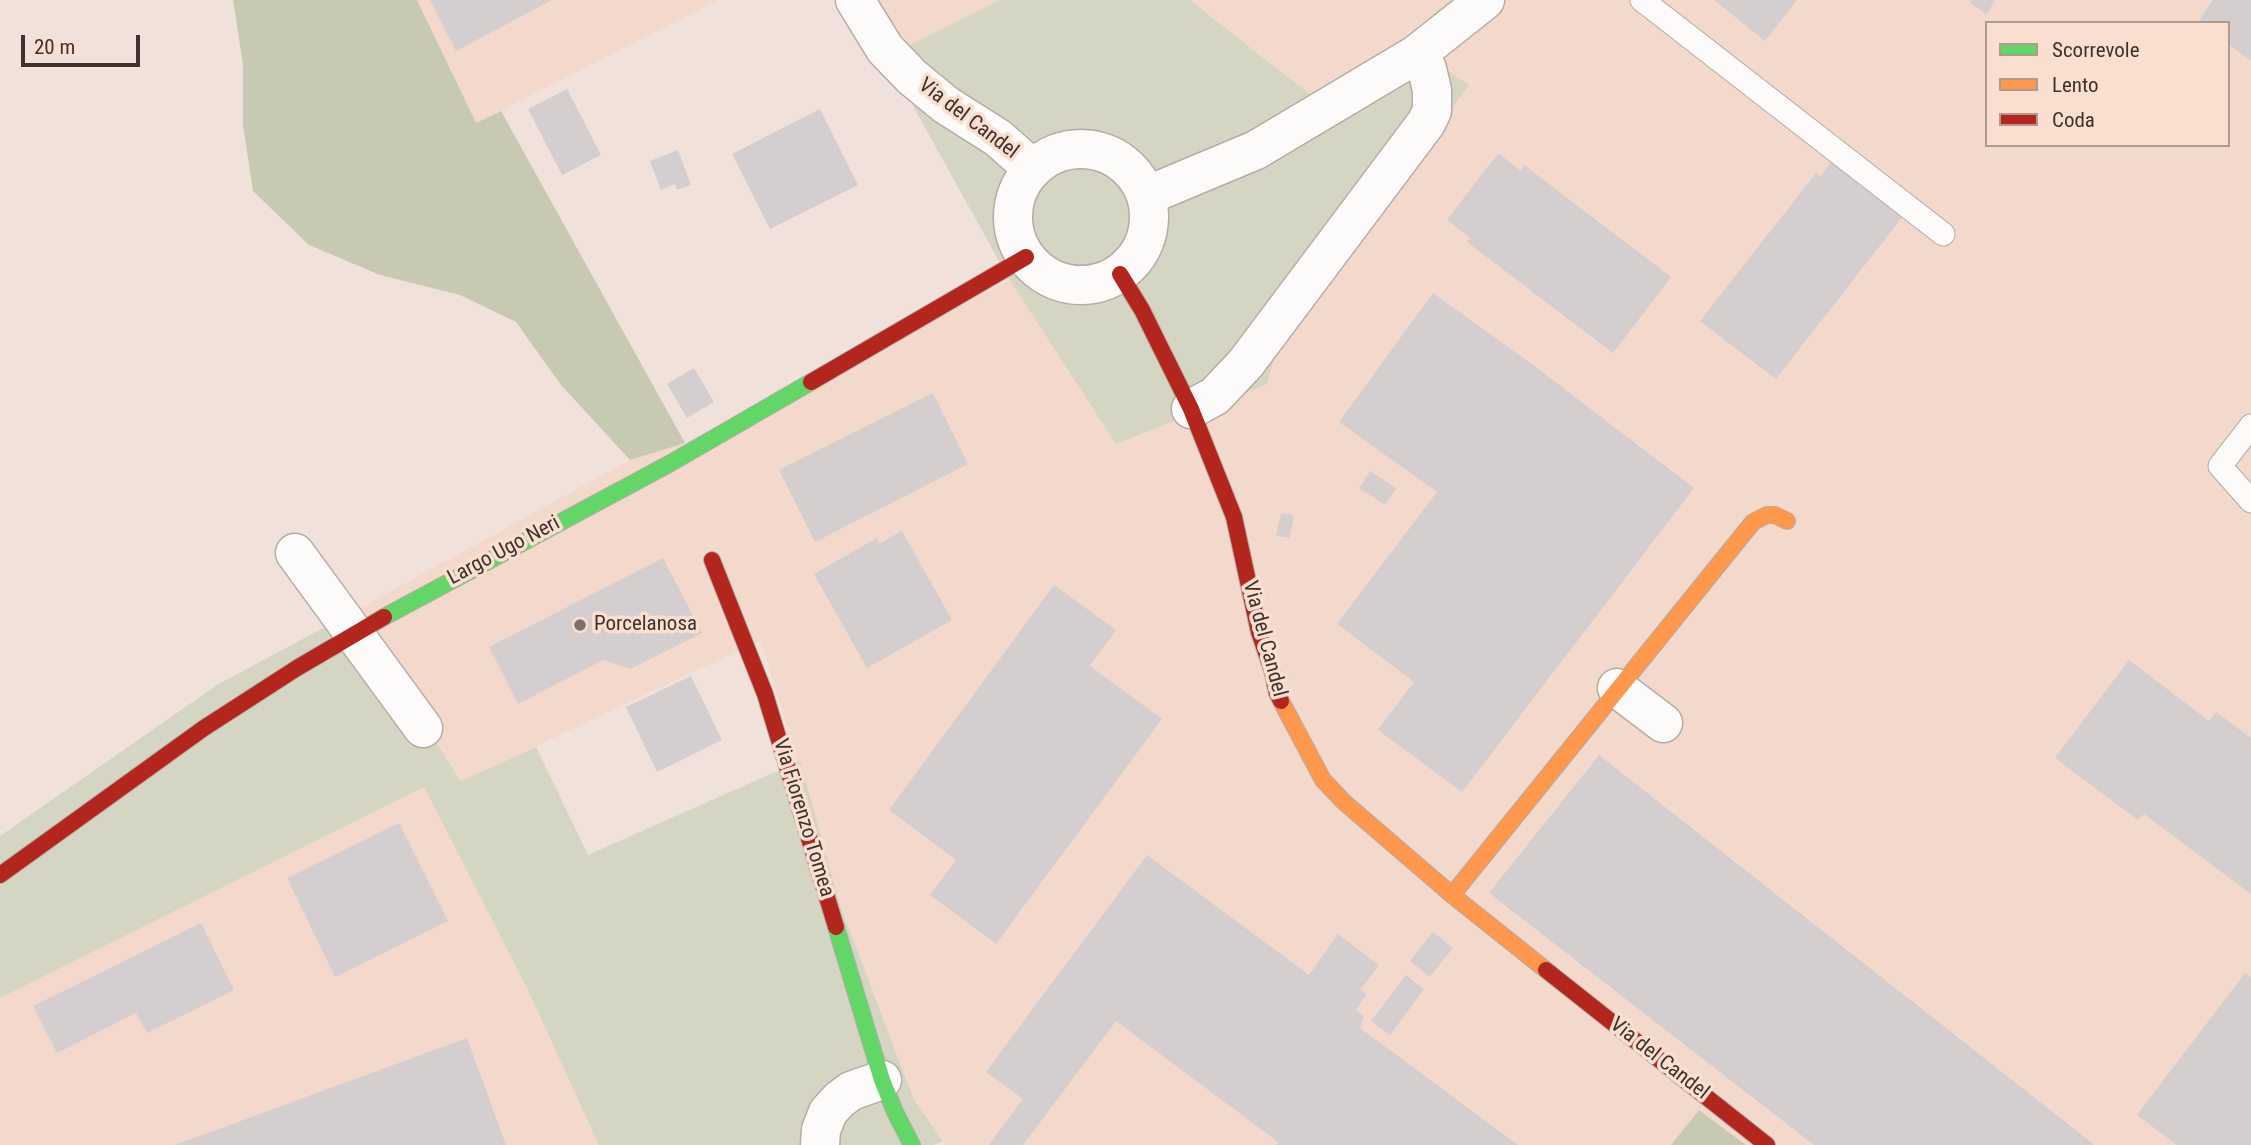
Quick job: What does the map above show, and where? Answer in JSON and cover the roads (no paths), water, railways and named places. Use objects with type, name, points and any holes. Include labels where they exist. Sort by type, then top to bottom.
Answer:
[{"type":"street","name":"Via del Candel","points":[[855,0],[886,49],[912,77],[946,105],[998,138],[1033,169]]},
{"type":"street","points":[[1146,196],[1256,150],[1420,52],[1485,0]]},
{"type":"street","points":[[1191,409],[1215,397],[1246,363],[1426,123],[1432,111],[1432,90],[1420,52]]},
{"type":"street","points":[[1087,150],[1106,154],[1124,164],[1137,178],[1146,196],[1149,225],[1140,253],[1120,274],[1101,282],[1080,285],[1059,282],[1040,272],[1026,257],[1017,239],[1013,221],[1015,202],[1022,185],[1033,169],[1049,158],[1068,151],[1087,150]]},
{"type":"street","name":"Largo Ugo Neri","points":[[0,875],[204,728],[297,668],[496,554],[668,464],[1026,257]]},
{"type":"street","name":"Via del Candel","points":[[1120,274],[1142,310],[1191,409],[1234,517],[1259,632],[1277,694],[1323,780],[1344,802],[1452,895],[1767,1145]]},
{"type":"street","points":[[1452,895],[1753,522],[1767,515],[1775,515],[1787,521]]},
{"type":"street","points":[[295,553],[423,729]]},
{"type":"street","name":"Via Fiorenzo Tomea","points":[[712,560],[765,694],[882,1080],[912,1145]]},
{"type":"street","points":[[1617,688],[1663,723]]},
{"type":"street","points":[[820,1145],[821,1130],[828,1112],[839,1100],[851,1091],[882,1080]]},
{"type":"lane","points":[[1642,0],[1944,234]]},
{"type":"lane","points":[[2251,426],[2221,466],[2251,501]]},
{"type":"place","name":"Porcelanosa","points":[[580,625]]}]
